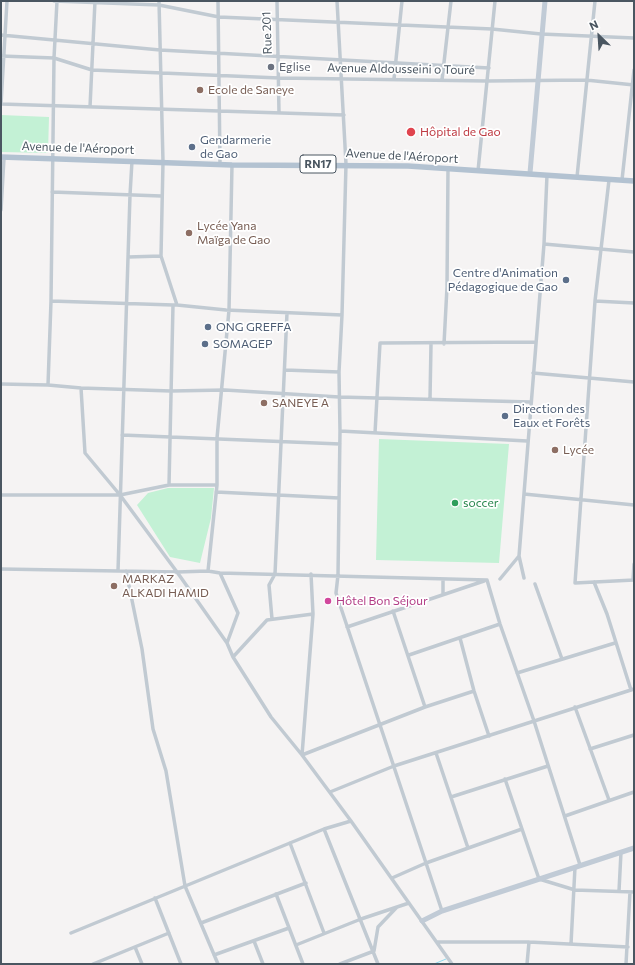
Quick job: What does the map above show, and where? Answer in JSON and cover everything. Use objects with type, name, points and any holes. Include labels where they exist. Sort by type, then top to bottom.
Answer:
[{"type":"main road","name":"Avenue de l'Aéroport","points":[[2,158],[52,158],[232,165],[346,164],[530,173],[634,181]]},
{"type":"street","points":[[6,1],[2,56],[1,104],[344,116]]},
{"type":"street","points":[[54,1],[159,3],[219,17],[277,18],[398,26],[492,29],[591,37],[634,38]]},
{"type":"street","points":[[48,385],[51,301],[54,58],[57,1]]},
{"type":"street","points":[[218,1],[220,164]]},
{"type":"street","name":"Rue 201","points":[[276,1],[279,113]]},
{"type":"street","points":[[337,1],[346,164],[339,372],[340,444],[338,575],[336,593],[442,911]]},
{"type":"street","points":[[394,79],[398,26],[402,1]]},
{"type":"street","points":[[442,80],[445,65],[451,1]]},
{"type":"street","points":[[478,171],[495,1]]},
{"type":"street","points":[[530,173],[544,1]]},
{"type":"street","points":[[577,177],[595,1]]},
{"type":"street","points":[[90,107],[95,2]]},
{"type":"street","points":[[159,3],[163,162],[161,196],[161,256],[175,305],[169,485]]},
{"type":"street","points":[[3,36],[93,42],[160,50],[489,68]]},
{"type":"street","name":"Avenue Aldousseini o Touré","points":[[2,56],[54,58],[92,70],[220,76],[279,78],[341,77],[487,81],[586,80],[633,85]]},
{"type":"street","points":[[622,180],[634,70]]},
{"type":"street","points":[[1,210],[2,158]]},
{"type":"street","points":[[118,571],[132,161]]},
{"type":"street","points":[[208,571],[217,485],[217,438],[230,310],[232,165]]},
{"type":"street","points":[[444,344],[447,287],[448,169]]},
{"type":"street","points":[[524,578],[519,556],[539,287],[544,244],[547,175]]},
{"type":"street","points":[[610,180],[595,301],[574,582],[633,580],[634,564]]},
{"type":"street","points":[[52,192],[161,196]]},
{"type":"street","points":[[544,244],[634,252]]},
{"type":"street","points":[[128,257],[161,256]]},
{"type":"street","points":[[447,287],[539,287]]},
{"type":"street","points":[[51,301],[175,305],[230,310],[342,315]]},
{"type":"street","points":[[595,301],[634,303]]},
{"type":"street","points":[[272,619],[269,585],[275,574],[287,313]]},
{"type":"street","points":[[375,432],[380,343],[444,344],[536,342]]},
{"type":"street","points":[[430,399],[432,344]]},
{"type":"street","points":[[285,370],[339,372]]},
{"type":"street","points":[[533,373],[634,382]]},
{"type":"street","points":[[1,384],[48,385],[124,390],[223,390],[339,397],[531,402]]},
{"type":"street","points":[[80,388],[85,453],[120,495],[177,572],[227,643],[233,657],[271,717],[330,792],[452,964]]},
{"type":"street","points":[[340,431],[527,441]]},
{"type":"street","points":[[122,435],[340,444]]},
{"type":"street","points":[[1,495],[120,495],[169,485],[217,485]]},
{"type":"street","points":[[216,492],[339,498]]},
{"type":"street","points":[[524,494],[634,506]]},
{"type":"street","points":[[500,579],[519,556]]},
{"type":"street","points":[[1,569],[177,572],[208,571],[220,573],[311,574],[443,580],[487,580]]},
{"type":"street","points":[[126,571],[142,649],[153,729],[167,776],[186,886],[218,964]]},
{"type":"street","points":[[220,573],[238,613],[227,643]]},
{"type":"street","points":[[302,755],[313,614],[311,574]]},
{"type":"street","points":[[443,580],[443,594]]},
{"type":"street","points":[[347,627],[487,580]]},
{"type":"street","points":[[487,580],[500,624],[565,816],[578,866],[571,944]]},
{"type":"street","points":[[330,792],[394,766],[633,689],[615,643],[607,614],[594,582]]},
{"type":"street","points":[[535,584],[562,659]]},
{"type":"street","points":[[393,612],[409,655],[425,707]]},
{"type":"street","points":[[233,657],[267,620],[313,614]]},
{"type":"street","points":[[409,655],[500,624]]},
{"type":"street","points":[[460,638],[474,691],[489,736]]},
{"type":"street","points":[[517,673],[615,643]]},
{"type":"street","points":[[302,755],[425,707],[474,691]]},
{"type":"street","points":[[575,707],[609,800]]},
{"type":"street","points":[[590,749],[634,735]]},
{"type":"street","points":[[436,753],[468,848]]},
{"type":"street","points":[[451,797],[548,766]]},
{"type":"street","points":[[505,779],[539,879]]},
{"type":"street","points":[[565,816],[634,792]]},
{"type":"street","points":[[71,933],[324,829],[351,821]]},
{"type":"street","points":[[324,829],[378,964]]},
{"type":"street","points":[[392,878],[426,863],[522,829]]},
{"type":"street","points":[[290,843],[324,933]]},
{"type":"street","points":[[422,922],[442,911],[634,848]]},
{"type":"street","points":[[619,891],[621,852]]},
{"type":"street","points":[[539,879],[575,890],[632,892],[626,964]]},
{"type":"street","points":[[201,923],[306,883]]},
{"type":"street","points":[[276,894],[303,964]]},
{"type":"street","points":[[155,898],[181,964]]},
{"type":"street","points":[[296,945],[361,919],[409,903]]},
{"type":"street","points":[[374,951],[378,927],[398,906]]},
{"type":"street","points":[[214,956],[289,928]]},
{"type":"street","points":[[93,964],[169,933]]},
{"type":"street","points":[[254,941],[263,964]]},
{"type":"street","points":[[437,942],[529,942],[628,946]]},
{"type":"street","points":[[527,964],[529,942]]},
{"type":"street","points":[[135,947],[142,964]]},
{"type":"street","points":[[340,964],[374,951]]},
{"type":"green space","points":[[1,115],[49,117],[48,153],[1,152]]},
{"type":"green space","points":[[379,439],[509,444],[499,563],[376,560]]},
{"type":"green space","points":[[168,488],[214,488],[211,518],[200,563],[170,557],[137,505],[148,493]]},
{"type":"waterway","points":[[434,964],[446,959]]},
{"type":"place","name":"Eglise","points":[[271,67]]},
{"type":"place","name":"Ecole de Saneye","points":[[200,90]]},
{"type":"place","name":"Hôpital de Gao","points":[[411,132]]},
{"type":"place","name":"Gendarmerie de Gao","points":[[192,147]]},
{"type":"place","name":"Lycée Yana Maïga de Gao","points":[[189,233]]},
{"type":"place","name":"Centre d'Animation Pédagogique de Gao","points":[[566,280]]},
{"type":"place","name":"ONG GREFFA","points":[[208,327]]},
{"type":"place","name":"SOMAGEP","points":[[205,344]]},
{"type":"place","name":"SANEYE A","points":[[264,403]]},
{"type":"place","name":"Direction des Eaux et Forêts","points":[[505,416]]},
{"type":"place","name":"Lycée","points":[[555,450]]},
{"type":"place","name":"soccer","points":[[455,503]]},
{"type":"place","name":"MARKAZ ALKADI HAMID","points":[[114,586]]},
{"type":"place","name":"Hôtel Bon Séjour","points":[[328,601]]}]
